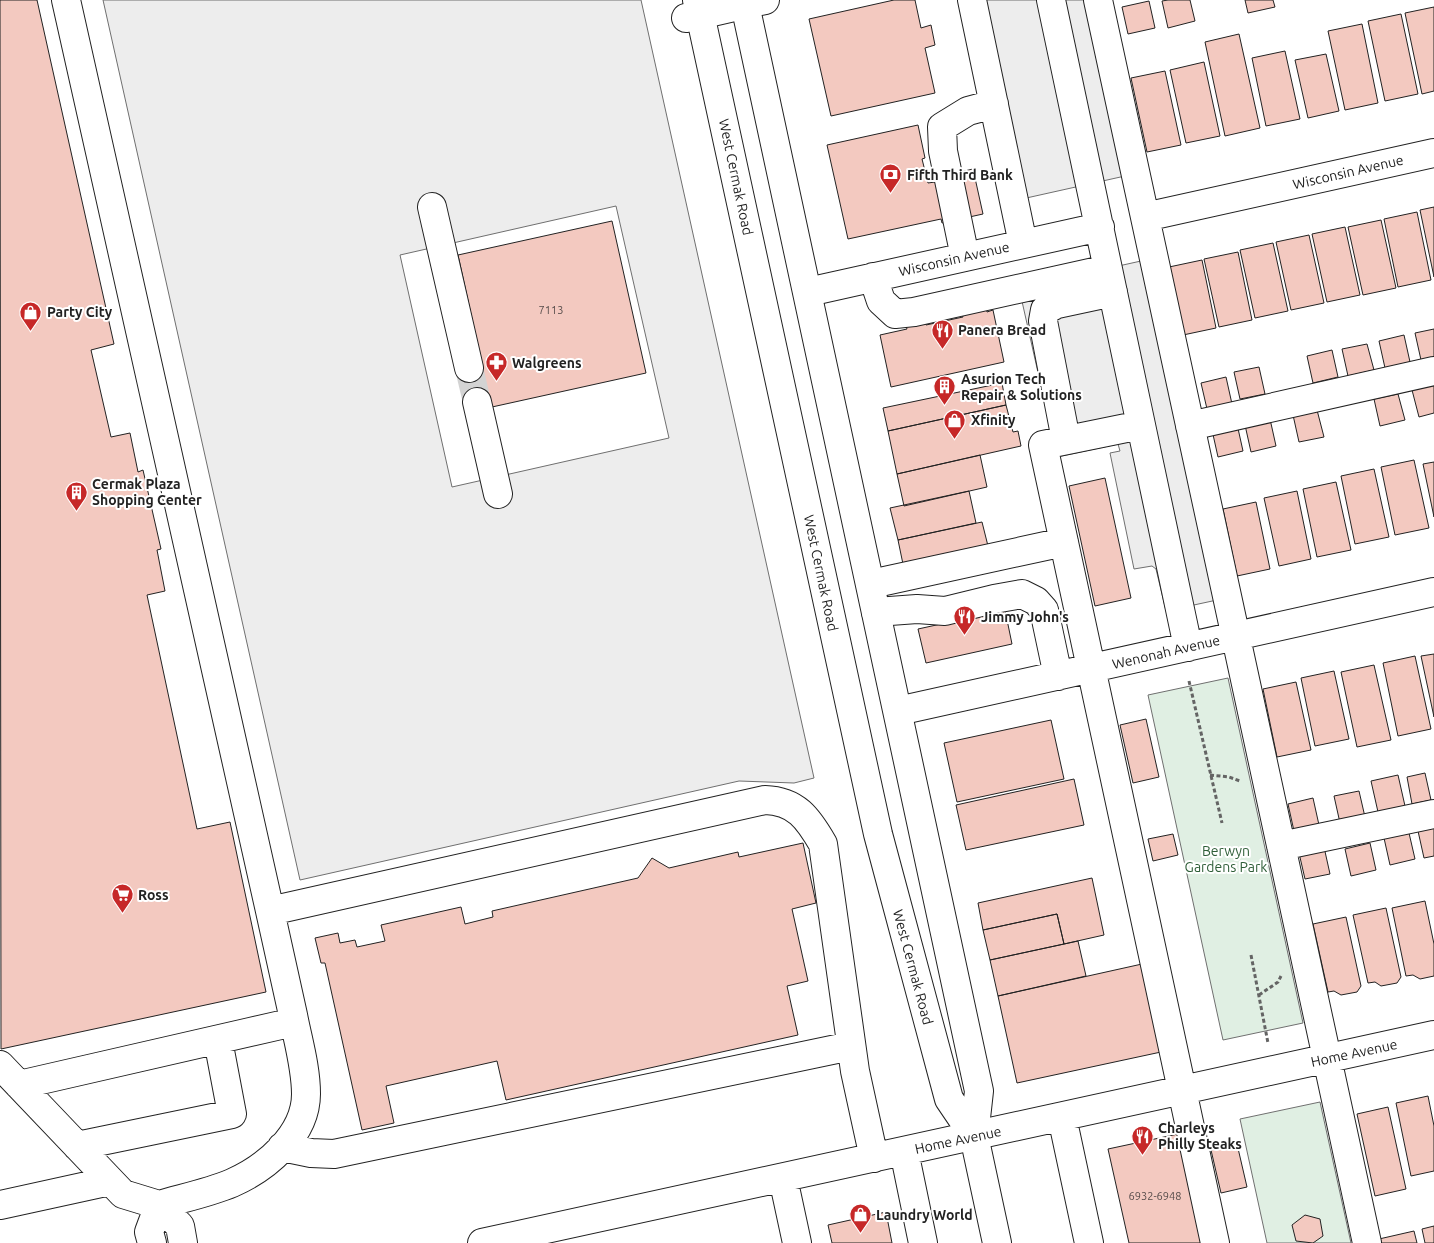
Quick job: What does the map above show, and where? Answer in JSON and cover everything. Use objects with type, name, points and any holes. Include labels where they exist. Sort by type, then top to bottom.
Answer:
[{"type":"main road","points":[[66,0],[305,1068],[306,1096],[302,1118],[293,1134],[264,1164],[233,1182],[206,1192],[159,1205]]},
{"type":"main road","points":[[972,0],[1023,244]]},
{"type":"main road","points":[[1051,0],[1188,647]]},
{"type":"main road","points":[[694,11],[751,1]]},
{"type":"main road","name":"West Cermak Road","points":[[751,1],[808,292],[979,1091],[974,1136],[997,1243]]},
{"type":"main road","points":[[1100,1],[1367,1243]]},
{"type":"main road","name":"West Cermak Road","points":[[694,11],[878,834],[949,1099],[974,1136]]},
{"type":"main road","points":[[965,257],[943,150],[942,127],[968,111],[994,104]]},
{"type":"main road","name":"Wisconsin Avenue","points":[[1145,217],[1434,153]]},
{"type":"main road","points":[[432,207],[469,368]]},
{"type":"main road","name":"Wisconsin Avenue","points":[[808,292],[1100,227]]},
{"type":"main road","points":[[873,278],[881,302],[895,314],[1111,281]]},
{"type":"main road","points":[[1066,440],[1044,321],[1045,310],[1111,281]]},
{"type":"main road","points":[[1190,426],[1434,371]]},
{"type":"main road","points":[[477,402],[498,494]]},
{"type":"main road","points":[[1141,425],[1043,445],[1215,1243]]},
{"type":"main road","points":[[871,584],[1064,542]]},
{"type":"main road","name":"Wenonah Avenue","points":[[898,711],[1434,592]]},
{"type":"main road","points":[[876,612],[917,609],[945,611],[1022,594],[1036,601],[1044,610],[1058,676]]},
{"type":"main road","points":[[270,911],[765,800],[779,800],[793,806],[806,818],[823,844],[851,1046],[874,1158]]},
{"type":"main road","points":[[1281,846],[1434,814]]},
{"type":"main road","points":[[19,1085],[294,1022]]},
{"type":"main road","name":"Home Avenue","points":[[482,1243],[1434,1036]]},
{"type":"main road","points":[[77,1146],[232,1114],[218,1040]]},
{"type":"main road","points":[[282,1147],[311,1153],[334,1154],[851,1046]]},
{"type":"main road","points":[[0,1065],[122,1194],[159,1205],[180,1226],[183,1243]]},
{"type":"main road","points":[[1062,1117],[1089,1243]]},
{"type":"main road","points":[[904,1151],[923,1243]]},
{"type":"main road","points":[[783,1178],[797,1243]]},
{"type":"main road","points":[[0,1205],[110,1181]]},
{"type":"main road","points":[[152,1243],[149,1232],[159,1205]]},
{"type":"path","points":[[1189,681],[1222,823]]},
{"type":"path","points":[[1251,956],[1269,1044]]},
{"type":"green space","name":"Berwyn Gardens Park","points":[[1228,678],[1303,1023],[1223,1040],[1148,695]]},
{"type":"green space","points":[[1320,1102],[1351,1243],[1267,1243],[1240,1119]]},
{"type":"shaded area","points":[[103,0],[641,0],[814,778],[794,783],[739,781],[300,880]],"holes":[[[616,206],[669,438],[452,487],[400,255]]]},
{"type":"shaded area","points":[[959,0],[1086,0],[1125,176],[1004,203]]},
{"type":"shaded area","points":[[1141,261],[1217,600],[1166,611],[1156,569],[1152,566],[1134,569],[1110,453],[1120,451],[1118,444],[1057,457],[1019,288]]},
{"type":"building","name":"Cermak Plaza Shopping Center","points":[[0,0],[37,0],[114,344],[91,350],[111,437],[130,433],[138,472],[143,470],[161,549],[157,550],[165,591],[147,595],[197,829],[230,822],[266,992],[1,1049]]},
{"type":"building","points":[[894,0],[915,0],[921,28],[931,25],[935,45],[925,48],[935,93],[831,116],[809,19]]},
{"type":"building","points":[[1190,0],[1195,21],[1168,28],[1162,1]]},
{"type":"building","points":[[1245,0],[1273,0],[1275,7],[1248,13]]},
{"type":"building","points":[[1149,1],[1155,28],[1128,34],[1122,7]]},
{"type":"building","points":[[1434,7],[1434,91],[1422,94],[1405,13]]},
{"type":"building","points":[[1401,14],[1418,94],[1385,101],[1368,21]]},
{"type":"building","points":[[1362,24],[1378,103],[1345,110],[1328,31]]},
{"type":"building","points":[[1239,34],[1260,128],[1225,136],[1205,42]]},
{"type":"building","points":[[1285,51],[1300,119],[1266,126],[1252,58]]},
{"type":"building","points":[[1326,54],[1339,111],[1308,118],[1295,60]]},
{"type":"building","points":[[1204,62],[1220,136],[1186,143],[1170,70]]},
{"type":"building","points":[[1165,71],[1181,145],[1147,152],[1131,78]]},
{"type":"building","points":[[918,125],[925,158],[922,159],[928,183],[935,182],[934,178],[973,169],[983,214],[942,223],[941,219],[848,239],[827,145]]},
{"type":"building","points":[[1434,207],[1434,277],[1420,210]]},
{"type":"building","points":[[1417,212],[1431,280],[1398,287],[1384,219]]},
{"type":"building","points":[[1381,220],[1396,288],[1363,295],[1348,227]]},
{"type":"building","name":"Walgreens","points":[[612,221],[646,373],[492,407],[468,404],[460,370],[482,365],[458,255]]},
{"type":"building","points":[[1345,227],[1360,295],[1327,302],[1312,234]]},
{"type":"building","points":[[1309,235],[1324,303],[1291,310],[1276,242]]},
{"type":"building","points":[[1273,243],[1288,311],[1255,318],[1240,250]]},
{"type":"building","points":[[1238,252],[1252,320],[1219,327],[1204,259]]},
{"type":"building","points":[[1202,260],[1216,328],[1183,335],[1169,267]]},
{"type":"building","name":"Panera Bread","points":[[985,304],[987,312],[993,310],[1004,362],[891,387],[880,335],[907,329],[905,323],[924,319],[926,325],[963,317],[961,310]]},
{"type":"building","points":[[1434,329],[1434,357],[1421,360],[1415,333]]},
{"type":"building","points":[[1404,335],[1410,362],[1385,368],[1379,341]]},
{"type":"building","points":[[1367,344],[1374,370],[1348,376],[1342,349]]},
{"type":"building","points":[[1332,350],[1338,377],[1313,383],[1307,356]]},
{"type":"building","points":[[1259,367],[1265,394],[1240,399],[1234,372]]},
{"type":"building","points":[[1226,377],[1232,404],[1207,409],[1201,383]]},
{"type":"building","name":"Asurion Tech Repair & Solutions","points":[[1002,383],[1006,405],[888,431],[883,408]]},
{"type":"building","points":[[1434,385],[1434,413],[1419,417],[1412,390]]},
{"type":"building","points":[[1398,394],[1405,420],[1380,426],[1374,399]]},
{"type":"building","name":"Xfinity","points":[[1006,405],[1013,432],[1018,431],[1021,446],[897,474],[888,431]]},
{"type":"building","points":[[1317,410],[1324,437],[1299,442],[1293,415]]},
{"type":"building","points":[[1270,419],[1276,446],[1251,452],[1245,425]]},
{"type":"building","points":[[1237,424],[1243,451],[1218,457],[1212,430]]},
{"type":"building","points":[[980,455],[987,487],[904,506],[897,474]]},
{"type":"building","points":[[1414,460],[1429,528],[1395,535],[1381,467]]},
{"type":"building","points":[[1434,462],[1434,517],[1423,464]]},
{"type":"building","points":[[1374,469],[1389,537],[1355,544],[1341,476]]},
{"type":"building","points":[[1105,478],[1131,598],[1095,606],[1069,486]]},
{"type":"building","points":[[1336,482],[1351,550],[1317,557],[1303,489]]},
{"type":"building","points":[[969,491],[976,523],[898,540],[890,508]]},
{"type":"building","points":[[1297,491],[1311,559],[1279,566],[1264,498]]},
{"type":"building","points":[[1256,502],[1270,569],[1237,576],[1223,509]]},
{"type":"building","points":[[982,522],[989,550],[904,569],[898,540]]},
{"type":"building","name":"Jimmy John's","points":[[1005,610],[1012,644],[926,663],[918,629]]},
{"type":"building","points":[[1434,654],[1434,717],[1421,656]]},
{"type":"building","points":[[1415,656],[1431,729],[1398,736],[1383,663]]},
{"type":"building","points":[[1374,665],[1391,740],[1357,747],[1341,672]]},
{"type":"building","points":[[1334,671],[1349,739],[1315,746],[1301,678]]},
{"type":"building","points":[[1296,682],[1311,750],[1277,757],[1263,689]]},
{"type":"building","points":[[1146,719],[1159,777],[1133,783],[1120,725]]},
{"type":"building","points":[[1051,720],[1064,779],[957,802],[944,743]]},
{"type":"building","points":[[1425,773],[1431,800],[1412,804],[1407,777]]},
{"type":"building","points":[[1398,775],[1405,806],[1378,812],[1371,781]]},
{"type":"building","points":[[1074,779],[1084,825],[966,850],[956,805]]},
{"type":"building","points":[[1359,791],[1365,817],[1340,823],[1334,796]]},
{"type":"building","points":[[1313,798],[1319,825],[1294,831],[1288,804]]},
{"type":"building","points":[[1434,828],[1434,856],[1424,858],[1418,831]]},
{"type":"building","points":[[1409,833],[1415,859],[1390,865],[1384,838]]},
{"type":"building","points":[[1173,834],[1178,855],[1153,861],[1148,839]]},
{"type":"building","points":[[803,843],[816,903],[792,909],[808,981],[787,986],[798,1035],[506,1100],[497,1061],[386,1086],[394,1123],[362,1130],[325,963],[321,963],[315,938],[338,933],[340,943],[355,940],[357,947],[385,941],[381,925],[461,907],[465,924],[493,917],[492,911],[638,878],[652,858],[669,868],[738,852],[739,857]]},
{"type":"building","points":[[1370,843],[1376,870],[1351,876],[1345,849]]},
{"type":"building","points":[[1324,847],[1330,874],[1305,879],[1299,853]]},
{"type":"building","points":[[1092,878],[1104,935],[1064,944],[1057,914],[983,930],[978,903]]},
{"type":"building","points":[[1425,901],[1434,944],[1434,976],[1420,979],[1413,975],[1406,976],[1392,908]]},
{"type":"building","points":[[1386,908],[1401,977],[1397,983],[1381,986],[1375,982],[1368,983],[1353,915]]},
{"type":"building","points":[[1057,914],[1064,944],[990,960],[983,930]]},
{"type":"building","points":[[1346,917],[1361,986],[1357,992],[1341,995],[1334,991],[1328,992],[1313,924]]},
{"type":"building","points":[[1078,941],[1086,976],[998,996],[990,960]]},
{"type":"building","points":[[1142,964],[1161,1052],[1017,1083],[998,996]]},
{"type":"building","points":[[1428,1096],[1434,1126],[1434,1171],[1411,1176],[1396,1103]]},
{"type":"building","points":[[1388,1107],[1406,1189],[1375,1196],[1357,1114]]},
{"type":"building","points":[[1178,1134],[1202,1243],[1129,1243],[1108,1149]]},
{"type":"building","points":[[1237,1144],[1247,1187],[1221,1193],[1211,1150]]},
{"type":"building","name":"Laundry World","points":[[886,1212],[892,1243],[832,1243],[828,1225]]},
{"type":"building","points":[[1305,1215],[1320,1219],[1323,1236],[1313,1243],[1296,1241],[1292,1225]]},
{"type":"building","points":[[1434,1226],[1434,1243],[1425,1243],[1422,1229]]},
{"type":"building","points":[[1414,1231],[1417,1243],[1380,1243],[1379,1239]]},
{"type":"tunnel","points":[[469,368],[477,402]]},
{"type":"place","name":"Fifth Third Bank","points":[[891,194]]},
{"type":"place","name":"Party City","points":[[31,331]]},
{"type":"place","name":"Panera Bread","points":[[942,349]]},
{"type":"place","name":"Walgreens","points":[[496,382]]},
{"type":"place","name":"Asurion Tech Repair & Solutions","points":[[945,406]]},
{"type":"place","name":"Xfinity","points":[[955,439]]},
{"type":"place","name":"Cermak Plaza Shopping Center","points":[[76,511]]},
{"type":"place","name":"Jimmy John's","points":[[965,636]]},
{"type":"place","name":"Ross","points":[[122,914]]},
{"type":"place","name":"Charleys Philly Steaks","points":[[1142,1155]]},
{"type":"place","name":"Laundry World","points":[[860,1234]]}]
